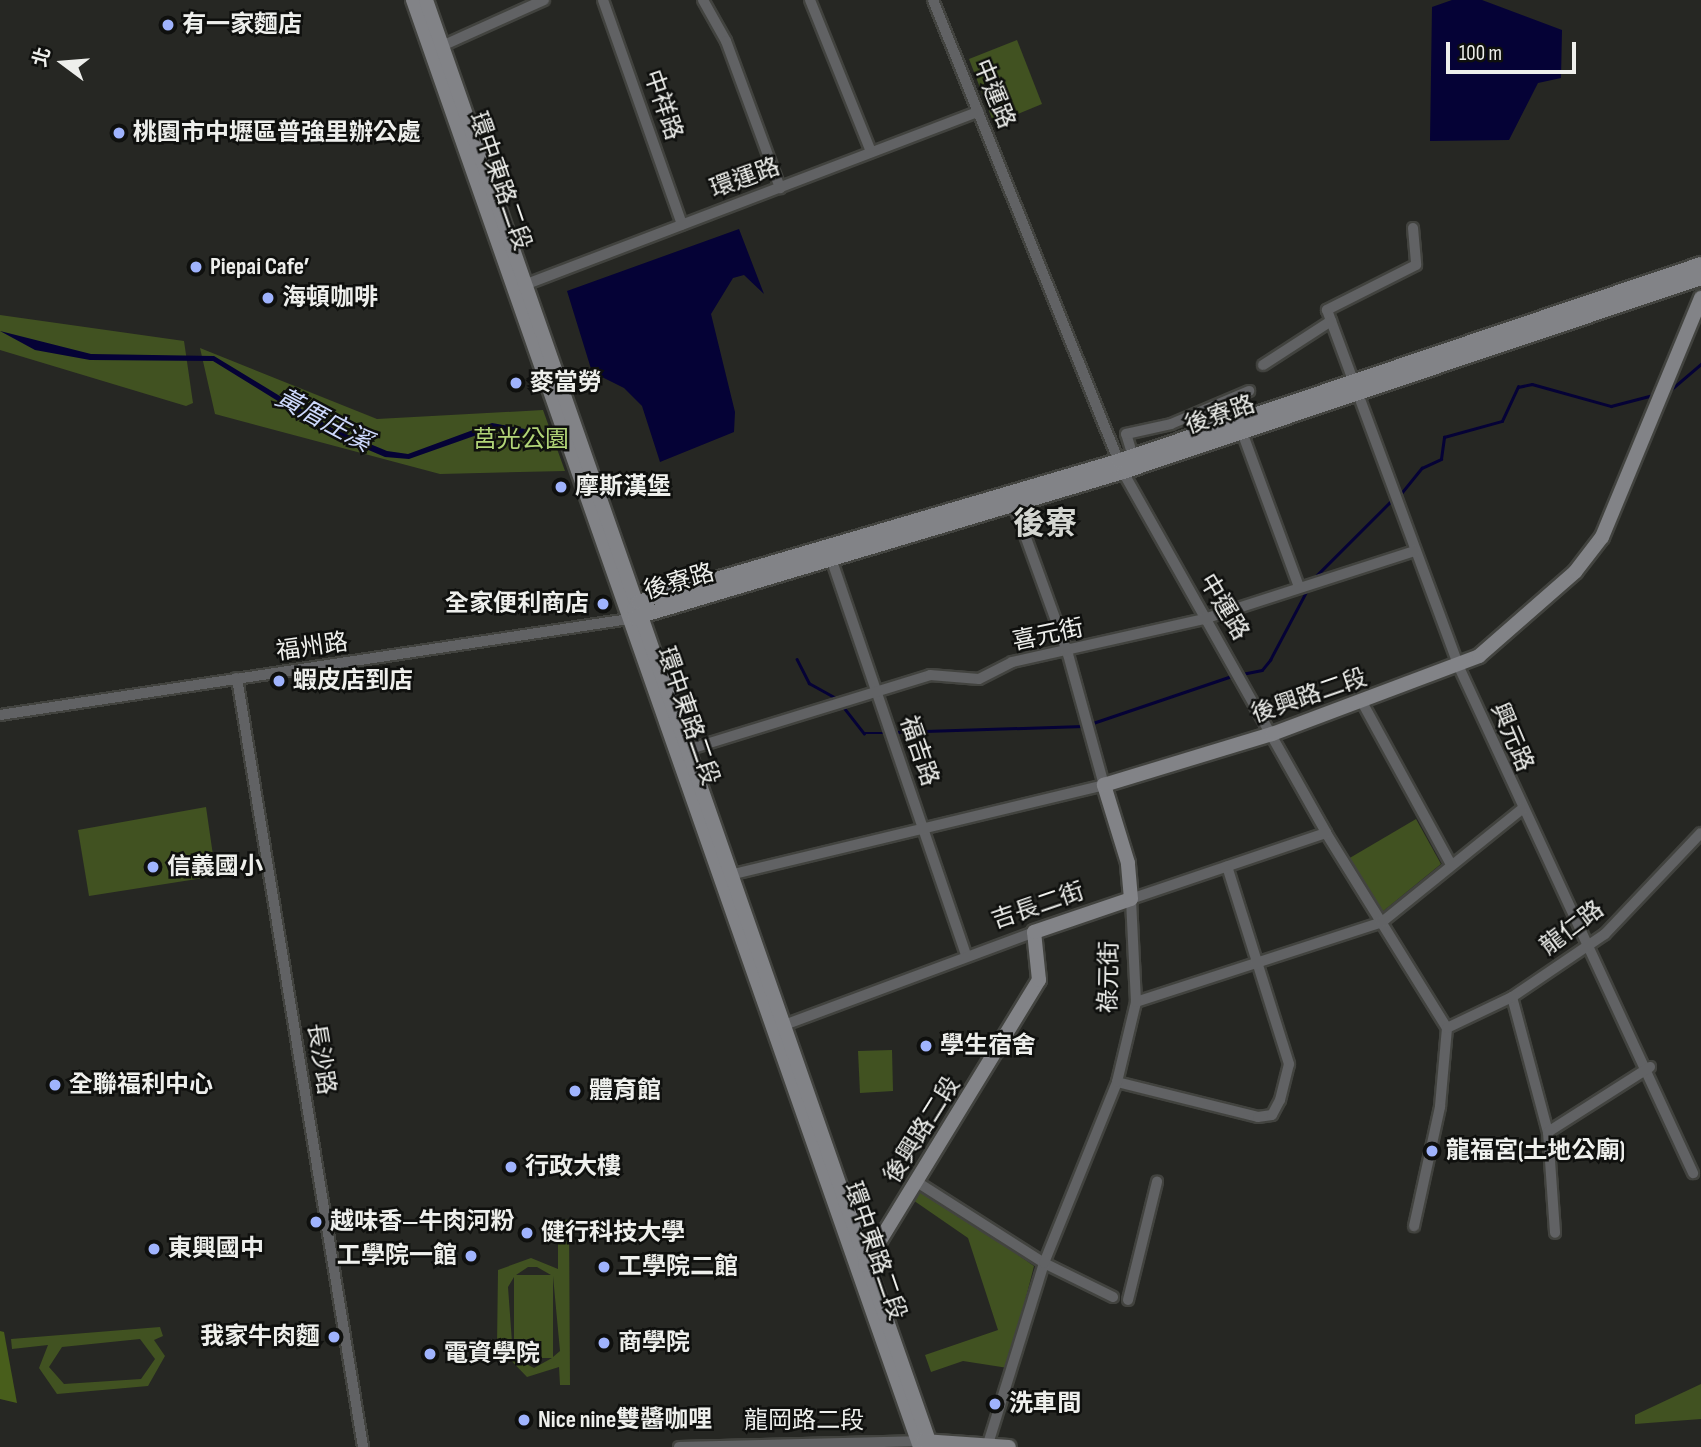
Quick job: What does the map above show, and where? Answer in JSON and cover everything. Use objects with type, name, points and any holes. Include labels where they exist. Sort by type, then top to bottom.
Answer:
[{"type":"street","name":"環中東路二段","points":[[413,0],[636,612],[690,749],[787,1024],[863,1267]]},
{"type":"street","name":"環中東路二段","points":[[426,0],[527,284],[779,1043],[863,1267],[924,1444]]},
{"type":"street","points":[[442,46],[544,0]]},
{"type":"street","name":"中祥路","points":[[603,0],[682,224]]},
{"type":"street","points":[[703,0],[726,41],[780,188]]},
{"type":"street","points":[[810,0],[871,152]]},
{"type":"street","name":"中運路","points":[[933,0],[1127,464],[1204,619],[1272,734],[1326,833],[1447,1028]]},
{"type":"street","name":"環運路","points":[[527,284],[978,112]]},
{"type":"street","name":"興元路","points":[[1413,228],[1416,265],[1331,306],[1331,321],[1358,386],[1458,665],[1585,949],[1650,1067],[1693,1173]]},
{"type":"street","name":"後寮路","points":[[636,612],[832,561],[1014,505],[1701,264]]},
{"type":"street","name":"後寮路","points":[[636,612],[1242,432],[1358,386],[1701,278]]},
{"type":"street","name":"後興路二段","points":[[734,874],[924,831],[1104,785],[1272,734],[1458,665],[1541,604],[1602,537],[1701,298]]},
{"type":"street","points":[[1263,365],[1331,321]]},
{"type":"street","points":[[1127,464],[1126,434],[1171,424],[1249,391]]},
{"type":"street","points":[[1242,432],[1298,584]]},
{"type":"street","name":"祿元街","points":[[988,1444],[1044,1263],[1117,1082],[1136,1002],[1128,863],[1068,654],[1014,505]]},
{"type":"street","name":"喜元街","points":[[690,749],[878,695],[930,675],[979,679],[1012,662],[1068,654],[1204,619],[1298,584],[1415,551]]},
{"type":"street","name":"福吉路","points":[[832,561],[966,955]]},
{"type":"street","name":"福州路","points":[[0,715],[636,612]]},
{"type":"street","name":"長沙路","points":[[237,678],[363,1447]]},
{"type":"street","points":[[1362,702],[1450,863]]},
{"type":"street","points":[[1136,1002],[1382,922],[1450,863],[1521,810]]},
{"type":"street","name":"吉長二街","points":[[787,1024],[966,955],[1326,833]]},
{"type":"street","name":"龍仁路","points":[[1447,1028],[1511,997],[1585,949],[1701,833]]},
{"type":"street","points":[[1117,1082],[1258,1117],[1272,1115],[1289,1064],[1261,961],[1227,866]]},
{"type":"street","name":"後興路二段","points":[[863,1267],[1039,980],[1034,932]]},
{"type":"street","points":[[1511,997],[1548,1132],[1555,1233]]},
{"type":"street","points":[[779,1043],[787,1024]]},
{"type":"street","points":[[1414,1226],[1440,1107],[1447,1028]]},
{"type":"street","points":[[1548,1132],[1650,1067]]},
{"type":"street","points":[[917,1182],[1044,1263],[1113,1297]]},
{"type":"street","points":[[1128,1300],[1157,1182]]},
{"type":"street","points":[[924,1444],[988,1444],[1009,1447]]},
{"type":"street","name":"龍岡路二段","points":[[679,1447],[924,1444]]},
{"type":"green space","points":[[1017,40],[1042,104],[994,124],[969,59]]},
{"type":"green space","points":[[0,315],[184,341],[193,403],[186,406],[0,350]]},
{"type":"green space","name":"莒光公園","points":[[200,348],[377,419],[543,410],[565,471],[440,474],[215,414]]},
{"type":"green space","points":[[206,807],[216,876],[89,896],[78,830]]},
{"type":"green space","points":[[1416,819],[1441,864],[1381,913],[1348,859]]},
{"type":"green space","points":[[892,1050],[893,1091],[860,1093],[858,1051]]},
{"type":"green space","points":[[919,1186],[1034,1266],[1008,1368],[963,1361],[931,1372],[925,1355],[998,1330],[968,1238],[910,1198]]},
{"type":"green space","points":[[558,1219],[569,1220],[570,1385],[560,1385],[559,1367],[527,1377],[497,1346],[498,1270],[531,1258],[558,1269]],"holes":[[[528,1267],[537,1267],[551,1275],[516,1275]],[[553,1276],[560,1351],[553,1357]],[[514,1277],[514,1356],[513,1356],[508,1287]],[[515,1358],[552,1358],[534,1368]]]},
{"type":"green space","points":[[160,1327],[163,1336],[154,1340],[165,1356],[148,1386],[57,1394],[39,1368],[48,1345],[12,1349],[11,1339]],"holes":[[[140,1339],[155,1359],[141,1379],[64,1384],[49,1367],[62,1347]]]},
{"type":"green space","points":[[0,1331],[4,1332],[17,1403],[0,1399]]},
{"type":"green space","points":[[1701,1384],[1701,1419],[1635,1424],[1635,1415]]},
{"type":"shaded area","points":[[1452,0],[1482,0],[1562,30],[1561,78],[1538,83],[1509,140],[1430,141],[1432,7]]},
{"type":"shaded area","points":[[739,229],[764,294],[744,275],[733,278],[711,314],[735,412],[734,432],[660,462],[642,406],[624,388],[592,372],[567,291]]},
{"type":"shaded area","points":[[0,331],[91,354],[214,356],[334,429],[387,451],[408,454],[492,423],[525,429],[523,436],[491,430],[409,459],[385,457],[331,434],[213,361],[90,360],[35,350]]},
{"type":"waterway","points":[[1667,393],[1701,364]]},
{"type":"waterway","points":[[1399,496],[1422,468],[1441,459],[1444,437],[1502,421],[1518,387],[1532,384],[1611,406],[1657,394]]},
{"type":"waterway","points":[[1314,578],[1393,499]]},
{"type":"waterway","points":[[1242,674],[1262,670],[1270,660],[1307,590]]},
{"type":"waterway","points":[[797,659],[809,683],[838,699]]},
{"type":"waterway","points":[[1090,724],[1235,675]]},
{"type":"waterway","points":[[842,705],[864,733],[888,733]]},
{"type":"waterway","points":[[894,732],[1083,726]]},
{"type":"place","name":"有一家麵店","points":[[168,25]]},
{"type":"place","name":"桃園市中壢區普強里辦公處","points":[[119,133]]},
{"type":"place","name":"Piepai Cafe’","points":[[196,267]]},
{"type":"place","name":"海頓咖啡","points":[[268,298]]},
{"type":"place","name":"麥當勞","points":[[516,383]]},
{"type":"place","name":"摩斯漢堡","points":[[561,487]]},
{"type":"place","name":"全家便利商店","points":[[603,604]]},
{"type":"place","name":"蝦皮店到店","points":[[279,681]]},
{"type":"place","name":"信義國小","points":[[153,867]]},
{"type":"place","name":"學生宿舍","points":[[926,1046]]},
{"type":"place","name":"全聯福利中心","points":[[55,1085]]},
{"type":"place","name":"體育館","points":[[575,1091]]},
{"type":"place","name":"龍福宮(土地公廟)","points":[[1432,1151]]},
{"type":"place","name":"行政大樓","points":[[511,1167]]},
{"type":"place","name":"越味香—牛肉河粉","points":[[316,1222]]},
{"type":"place","name":"健行科技大學","points":[[527,1233]]},
{"type":"place","name":"東興國中","points":[[154,1249]]},
{"type":"place","name":"工學院一館","points":[[471,1256]]},
{"type":"place","name":"工學院二館","points":[[604,1267]]},
{"type":"place","name":"我家牛肉麵","points":[[334,1337]]},
{"type":"place","name":"商學院","points":[[604,1343]]},
{"type":"place","name":"電資學院","points":[[430,1354]]},
{"type":"place","name":"洗車間","points":[[995,1404]]},
{"type":"place","name":"Nice nine雙醬咖哩","points":[[524,1420]]},
{"type":"district","name":"後寮","points":[[1045,525]]},
{"type":"water label","name":"黃厝庄溪","points":[[323,421]]}]
